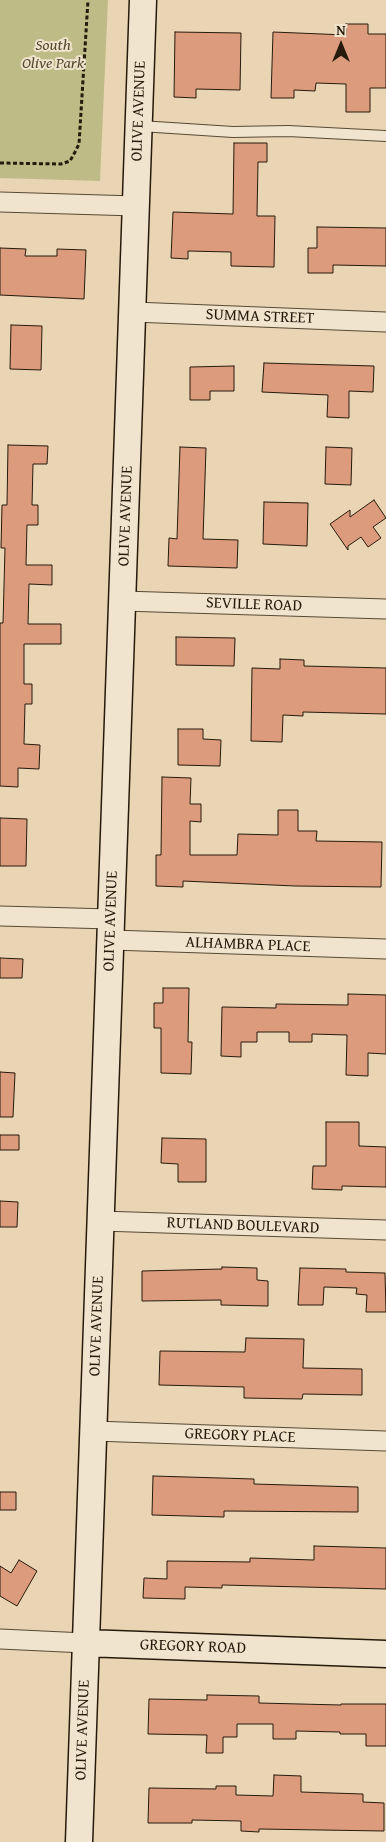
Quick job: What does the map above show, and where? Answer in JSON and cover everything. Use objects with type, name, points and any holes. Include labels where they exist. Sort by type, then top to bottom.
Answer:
[{"type":"street","name":"OLIVE AVENUE","points":[[79,1842],[143,0]]},
{"type":"street","points":[[0,202],[136,206]]},
{"type":"street","name":"SUMMA STREET","points":[[133,312],[386,322]]},
{"type":"street","name":"SEVILLE ROAD","points":[[122,601],[386,610]]},
{"type":"street","name":"ALHAMBRA PLACE","points":[[0,916],[111,929],[386,949]]},
{"type":"street","name":"RUTLAND BOULEVARD","points":[[100,1221],[386,1230]]},
{"type":"street","name":"GREGORY PLACE","points":[[93,1431],[386,1441]]},
{"type":"street","name":"GREGORY ROAD","points":[[0,1639],[386,1654]]},
{"type":"lane","points":[[139,126],[233,132],[288,131],[386,136]]},
{"type":"path","points":[[0,163],[61,164],[70,160],[75,152],[78,144],[88,0]]},
{"type":"green space","name":"South Olive Park","points":[[0,0],[108,0],[100,181],[0,178]]},
{"type":"building","points":[[346,24],[368,24],[368,34],[386,34],[386,88],[370,88],[370,112],[346,112],[346,84],[316,83],[315,91],[294,90],[294,98],[271,98],[273,32],[346,35]]},
{"type":"building","points":[[175,32],[241,33],[240,90],[196,89],[196,98],[174,97]]},
{"type":"building","points":[[234,143],[267,143],[267,162],[258,162],[257,216],[275,216],[274,267],[231,266],[231,252],[188,251],[188,259],[171,258],[173,212],[233,214]]},
{"type":"building","points":[[317,227],[386,228],[386,266],[333,265],[333,273],[308,273],[308,248],[317,248]]},
{"type":"building","points":[[0,248],[26,249],[25,256],[57,256],[57,249],[86,250],[84,299],[0,295]]},
{"type":"building","points":[[11,325],[42,326],[41,370],[10,369]]},
{"type":"building","points":[[264,363],[374,366],[373,392],[349,391],[349,418],[327,417],[328,395],[262,392]]},
{"type":"building","points":[[234,366],[234,391],[210,391],[210,400],[190,400],[190,367]]},
{"type":"building","points":[[8,445],[48,446],[47,464],[33,464],[32,505],[38,505],[38,525],[27,525],[26,565],[52,565],[52,585],[29,584],[28,624],[61,624],[61,644],[24,644],[24,684],[32,684],[32,704],[25,704],[24,744],[40,745],[39,769],[18,768],[18,787],[0,786],[0,623],[3,623],[5,548],[1,548],[2,505],[7,505]]},
{"type":"building","points":[[180,447],[206,448],[203,539],[238,540],[237,568],[168,566],[169,538],[177,539]]},
{"type":"building","points":[[326,447],[352,448],[351,485],[325,484]]},
{"type":"building","points":[[374,500],[386,518],[373,527],[381,538],[368,547],[361,537],[348,546],[348,550],[330,524],[350,510],[350,517]]},
{"type":"building","points":[[264,502],[308,503],[307,546],[263,544]]},
{"type":"building","points":[[176,637],[235,638],[234,666],[176,665]]},
{"type":"building","points":[[280,659],[304,660],[304,666],[386,668],[386,714],[303,712],[303,716],[283,715],[282,742],[251,741],[252,668],[280,669]]},
{"type":"building","points":[[178,729],[203,729],[203,739],[221,740],[220,766],[178,765]]},
{"type":"building","points":[[162,777],[191,778],[190,804],[201,804],[201,822],[190,821],[190,855],[237,855],[238,834],[278,835],[278,810],[298,810],[298,831],[317,831],[316,841],[382,842],[381,887],[295,886],[183,881],[183,887],[156,886],[156,855],[161,855]]},
{"type":"building","points":[[0,818],[27,819],[26,866],[0,866]]},
{"type":"building","points":[[0,958],[23,959],[22,978],[0,978]]},
{"type":"building","points":[[163,988],[189,988],[188,1042],[192,1042],[191,1074],[161,1073],[161,1028],[154,1028],[154,1003],[163,1003]]},
{"type":"building","points":[[348,994],[386,995],[386,1054],[368,1053],[368,1076],[346,1075],[347,1035],[312,1034],[312,1042],[289,1042],[289,1032],[257,1032],[257,1042],[241,1042],[241,1057],[221,1056],[222,1007],[276,1008],[276,1004],[348,1005]]},
{"type":"building","points":[[0,1072],[15,1073],[13,1117],[0,1117]]},
{"type":"building","points":[[326,1122],[359,1122],[359,1146],[386,1147],[386,1187],[342,1186],[342,1190],[312,1189],[313,1166],[326,1166]]},
{"type":"building","points":[[0,1135],[19,1135],[19,1150],[0,1150]]},
{"type":"building","points":[[162,1138],[206,1139],[206,1182],[178,1182],[178,1164],[161,1163]]},
{"type":"building","points":[[0,1201],[18,1202],[17,1227],[0,1227]]},
{"type":"building","points":[[222,1267],[257,1268],[257,1280],[268,1281],[268,1306],[221,1305],[221,1300],[142,1301],[142,1271],[222,1269]]},
{"type":"building","points":[[300,1268],[346,1269],[346,1272],[385,1273],[386,1312],[366,1312],[367,1295],[356,1294],[357,1288],[324,1287],[323,1305],[298,1305]]},
{"type":"building","points":[[246,1338],[304,1339],[303,1368],[362,1369],[362,1395],[303,1394],[302,1399],[244,1398],[244,1387],[159,1385],[160,1351],[245,1352]]},
{"type":"building","points":[[153,1476],[254,1479],[254,1484],[358,1487],[358,1512],[224,1511],[224,1517],[152,1515]]},
{"type":"building","points":[[0,1492],[16,1492],[16,1510],[0,1510]]},
{"type":"building","points":[[314,1546],[386,1548],[386,1589],[222,1585],[222,1588],[185,1587],[185,1599],[143,1598],[144,1578],[167,1579],[167,1561],[250,1562],[250,1558],[314,1560]]},
{"type":"building","points":[[19,1560],[37,1571],[17,1606],[0,1596],[0,1566],[11,1573]]},
{"type":"building","points":[[207,1695],[259,1696],[259,1703],[386,1704],[386,1746],[366,1746],[366,1734],[340,1734],[340,1732],[296,1731],[296,1739],[273,1739],[273,1724],[237,1724],[237,1737],[223,1737],[223,1753],[206,1753],[207,1735],[148,1734],[149,1699],[207,1700]]},
{"type":"building","points":[[274,1775],[301,1776],[301,1792],[363,1794],[363,1802],[384,1803],[384,1831],[259,1829],[259,1832],[241,1831],[241,1821],[192,1820],[192,1823],[148,1823],[149,1788],[216,1789],[216,1786],[236,1786],[236,1795],[273,1796]]}]
